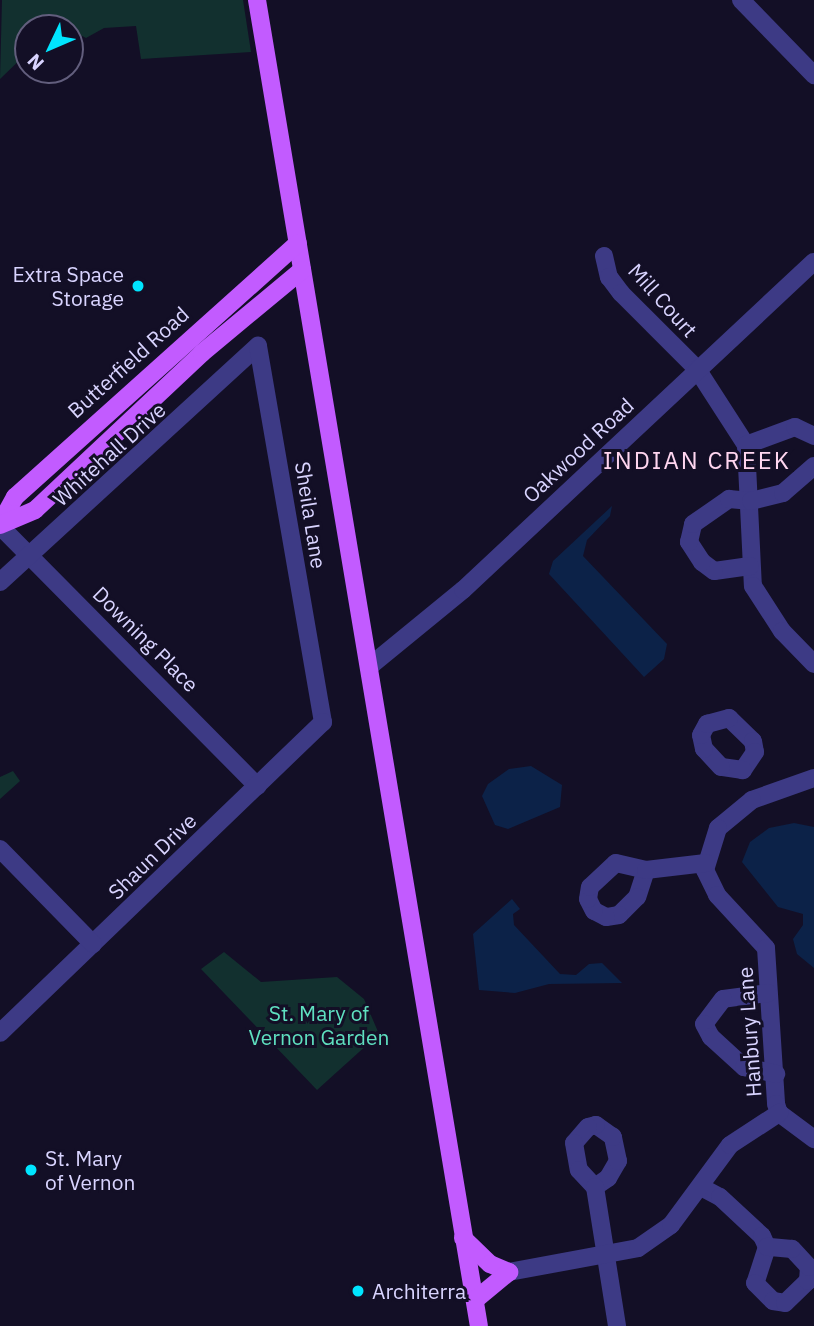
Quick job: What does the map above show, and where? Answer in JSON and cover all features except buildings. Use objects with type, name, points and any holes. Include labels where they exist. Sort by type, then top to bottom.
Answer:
[{"type":"main road","points":[[257,0],[479,1326]]},
{"type":"main road","name":"Butterfield Road","points":[[0,525],[15,497],[298,243]]},
{"type":"main road","name":"Butterfield Road","points":[[0,525],[35,510],[202,353],[302,270]]},
{"type":"main road","points":[[463,1238],[491,1264],[509,1272],[475,1300]]},
{"type":"street","points":[[741,0],[814,75]]},
{"type":"street","name":"Mill Court","points":[[604,256],[610,277],[621,293],[697,369]]},
{"type":"street","name":"Oakwood Road","points":[[370,666],[463,590],[814,262]]},
{"type":"street","name":"Sheila Lane","points":[[248,356],[258,346],[320,706]]},
{"type":"street","name":"Whitehall Drive","points":[[0,582],[32,557],[248,356]]},
{"type":"street","points":[[697,369],[746,445],[751,501],[750,566],[753,586],[782,631],[814,664]]},
{"type":"street","points":[[746,445],[795,427],[814,436]]},
{"type":"street","points":[[750,566],[714,571],[692,552],[689,542],[693,524],[729,499],[751,501],[783,493],[814,466]]},
{"type":"street","name":"Downing Place","points":[[0,525],[257,786]]},
{"type":"street","name":"Shaun Drive","points":[[0,1033],[323,722],[320,706]]},
{"type":"street","points":[[743,771],[752,800]]},
{"type":"street","points":[[646,870],[706,863],[718,828],[752,800],[814,778]]},
{"type":"street","points":[[0,849],[93,944]]},
{"type":"street","name":"Hanbury Lane","points":[[706,863],[717,895],[766,948],[779,1113],[814,1139]]},
{"type":"street","points":[[768,993],[723,999],[704,1024],[711,1037],[744,1067],[776,1074]]},
{"type":"street","points":[[509,1272],[638,1248],[655,1238],[701,1187],[730,1145],[779,1113]]},
{"type":"street","points":[[595,1187],[617,1326]]},
{"type":"street","points":[[701,1187],[720,1197],[750,1224],[767,1247]]},
{"type":"green space","points":[[2,0],[243,0],[251,52],[141,59],[136,26],[104,28],[86,38],[84,14],[14,14],[14,66],[0,79]]},
{"type":"green space","points":[[13,771],[20,781],[0,799],[0,777]]},
{"type":"green space","name":"St. Mary of Vernon Garden","points":[[224,952],[261,982],[337,977],[364,999],[379,1034],[317,1090],[201,969]]},
{"type":"water","points":[[612,506],[610,516],[587,540],[583,556],[667,644],[664,659],[644,677],[549,574],[553,561]]},
{"type":"water","points":[[531,766],[562,785],[560,807],[508,829],[495,825],[482,796],[488,784],[509,769]]},
{"type":"water","points":[[794,823],[814,827],[814,968],[797,954],[793,939],[803,925],[803,914],[778,907],[742,862],[750,842],[769,828]]},
{"type":"water","points":[[512,899],[520,909],[513,914],[514,925],[560,974],[576,975],[589,964],[602,963],[622,983],[549,984],[515,993],[479,990],[473,934]]},
{"type":"place","name":"Extra Space Storage","points":[[138,286]]},
{"type":"place","name":"St. Mary of Vernon","points":[[31,1170]]},
{"type":"place","name":"Architerra","points":[[358,1291]]},
{"type":"district","name":"INDIAN CREEK","points":[[697,461]]}]
